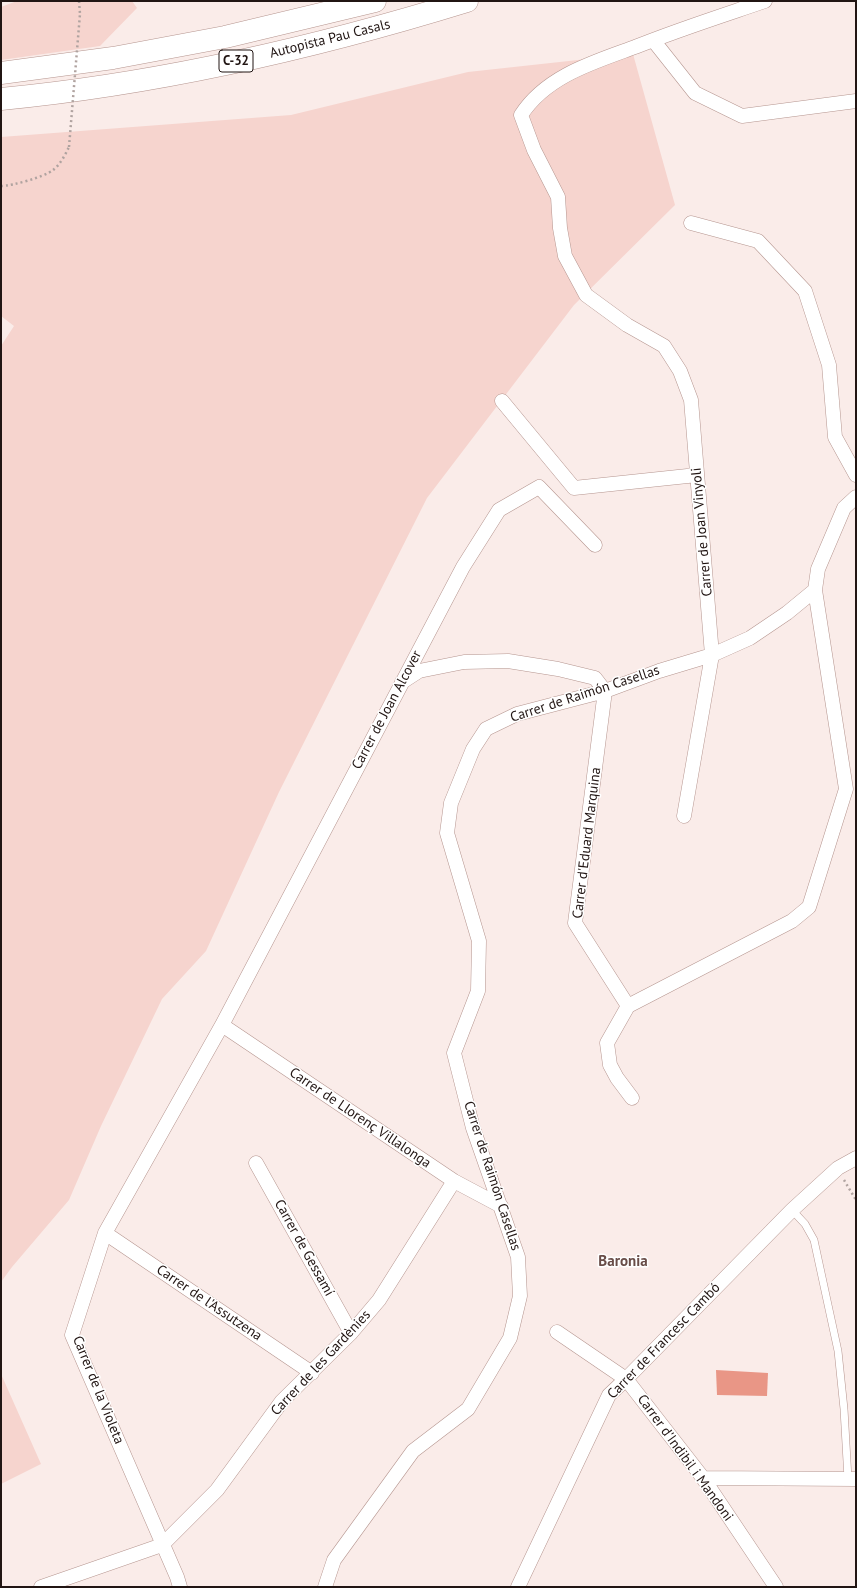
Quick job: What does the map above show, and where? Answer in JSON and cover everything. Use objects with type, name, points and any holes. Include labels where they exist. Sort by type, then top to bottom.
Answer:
[{"type":"highway","name":"Autopista Pau Casals","points":[[1,73],[113,58],[225,37],[375,1]]},
{"type":"highway","name":"Autopista Pau Casals","points":[[1,99],[127,82],[232,62],[404,20],[467,1]]},
{"type":"street","points":[[765,1],[653,40],[695,93],[742,116],[856,101]]},
{"type":"street","name":"Carrer de Joan Vinyoli","points":[[653,40],[582,67],[556,82],[529,103],[521,115],[534,150],[558,197],[560,228],[565,256],[586,295],[626,325],[664,346],[680,371],[691,400],[712,655],[684,816]]},
{"type":"street","points":[[691,223],[758,242],[805,291],[829,365],[835,437],[856,475]]},
{"type":"street","points":[[502,402],[574,488],[697,475]]},
{"type":"street","name":"Carrer de Joan Alcover","points":[[222,1025],[463,567],[499,510],[539,488],[595,545]]},
{"type":"street","points":[[632,1098],[617,1078],[610,1065],[607,1043],[628,1006],[792,921],[808,907],[851,789],[815,590],[818,569],[844,508],[856,497]]},
{"type":"street","name":"Carrer de Raimón Casellas","points":[[325,1587],[334,1560],[414,1451],[468,1409],[510,1338],[520,1296],[518,1257],[473,1128],[454,1053],[478,991],[479,940],[447,833],[450,803],[473,749],[486,729],[517,714],[605,691],[659,671],[712,655],[750,638],[787,613],[815,590]]},
{"type":"street","points":[[401,683],[419,670],[464,662],[508,661],[558,668],[595,678],[605,691]]},
{"type":"street","name":"Carrer d'Eduard Marquina","points":[[605,691],[575,922],[628,1006]]},
{"type":"street","name":"Carrer de Llorenç Villalonga","points":[[222,1025],[454,1181],[500,1206]]},
{"type":"street","name":"Carrer de la Violeta","points":[[180,1587],[72,1335],[105,1233],[222,1025]]},
{"type":"street","name":"Carrer de Francesc Cambó","points":[[518,1587],[608,1395],[626,1379],[792,1210],[838,1168],[856,1158]]},
{"type":"street","name":"Carrer de Gessamí","points":[[256,1163],[351,1333]]},
{"type":"street","name":"Carrer de les Gardènies","points":[[42,1587],[162,1546],[217,1490],[282,1401],[351,1333],[379,1300],[454,1181]]},
{"type":"street","name":"Carrer de l'Assutzena","points":[[105,1233],[312,1373]]},
{"type":"street","name":"Carrer d'Indibil i Mandoni","points":[[557,1332],[626,1379],[703,1478],[776,1587]]},
{"type":"street","points":[[703,1478],[852,1479]]},
{"type":"lane","points":[[792,1210],[805,1224],[814,1240],[838,1351],[852,1479]]},
{"type":"path","points":[[1,186],[12,186],[52,171],[64,158],[69,147],[80,14],[79,1]]},
{"type":"path","points":[[838,1168],[856,1200]]},
{"type":"shaded area","points":[[17,1],[132,1],[137,8],[100,46],[1,60],[1,7]]},
{"type":"shaded area","points":[[633,54],[675,205],[574,305],[427,498],[279,792],[206,951],[162,999],[101,1126],[69,1200],[1,1282],[1,346],[14,326],[1,316],[1,137],[291,115],[468,72]]},
{"type":"shaded area","points":[[716,1370],[768,1373],[767,1396],[717,1395]]},
{"type":"shaded area","points":[[1,1374],[41,1464],[1,1484]]},
{"type":"district","name":"Baronia","points":[[623,1262]]}]
